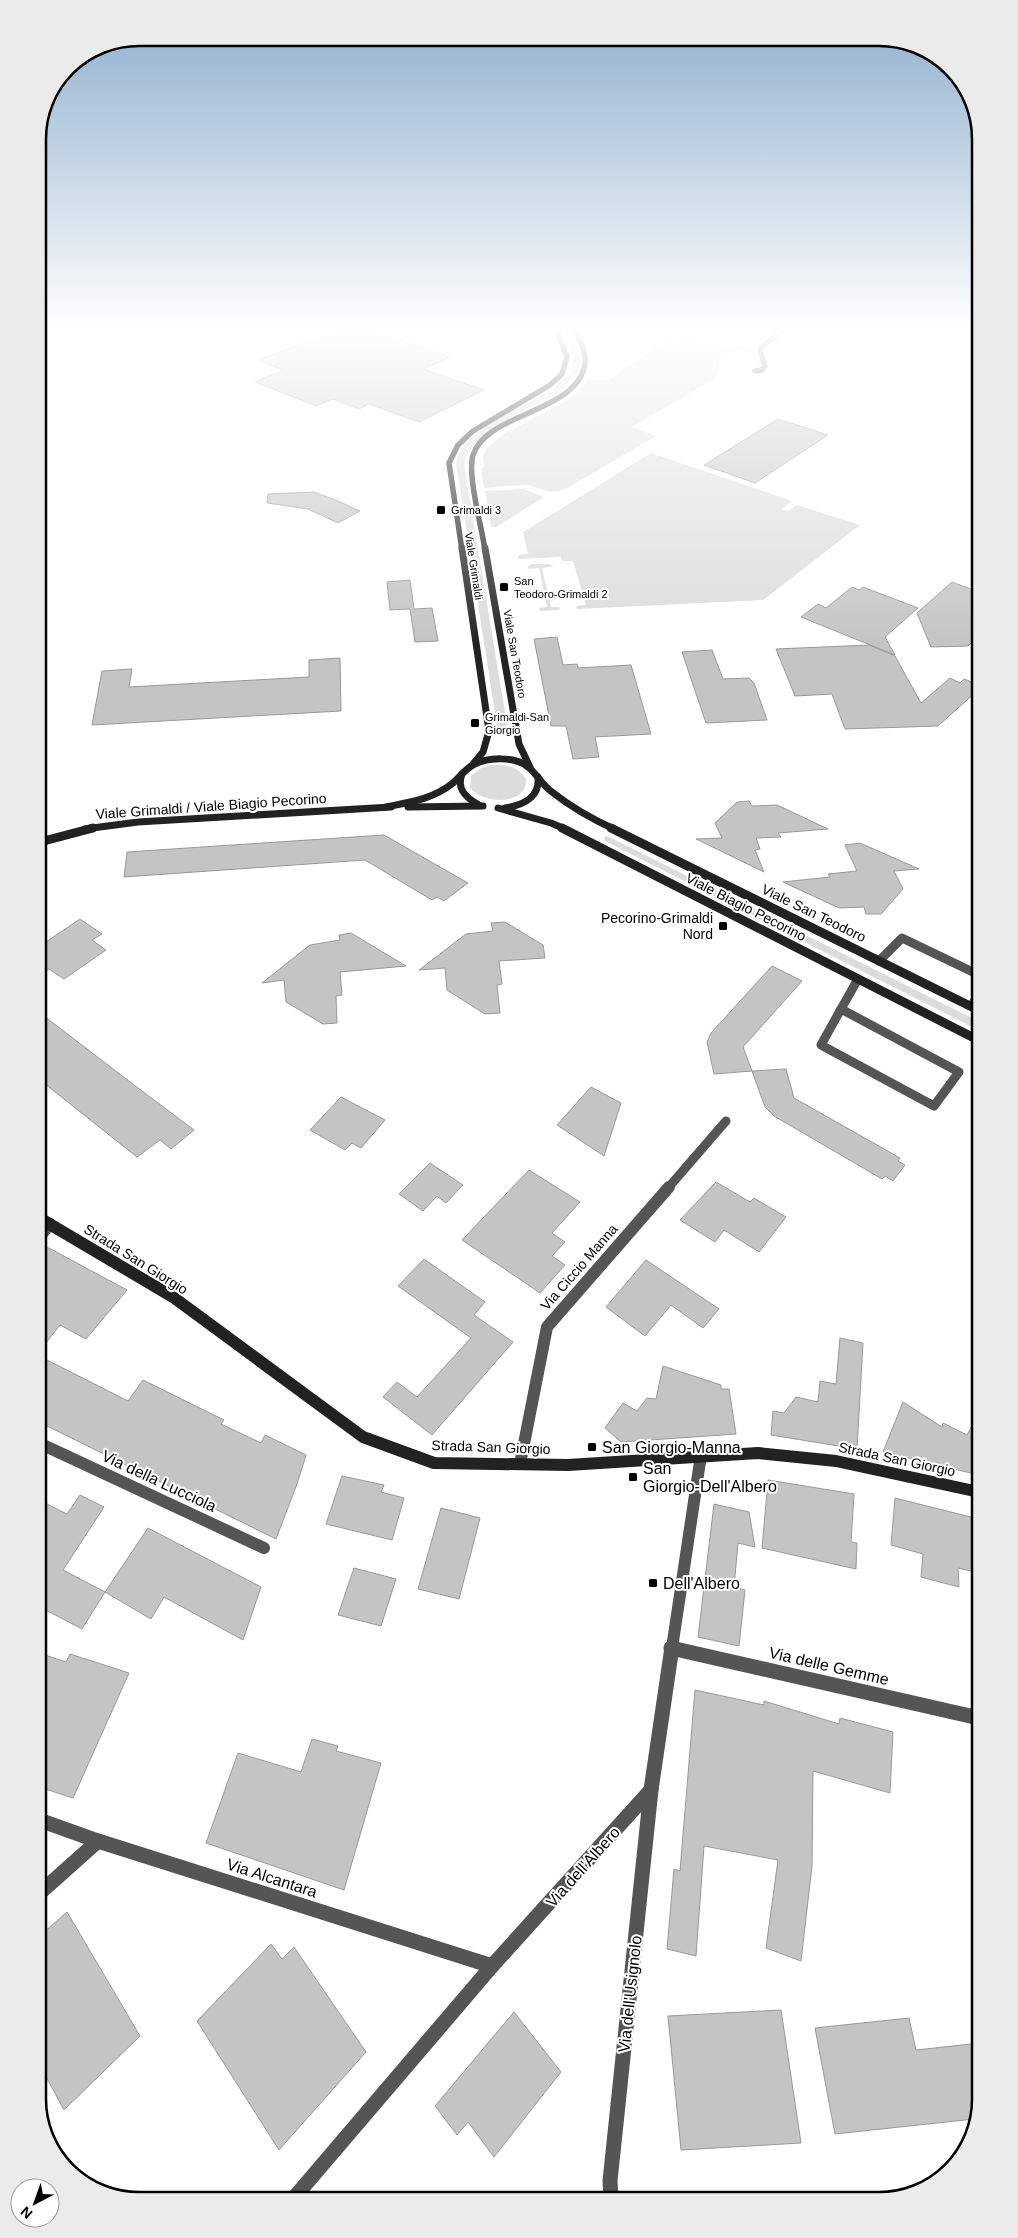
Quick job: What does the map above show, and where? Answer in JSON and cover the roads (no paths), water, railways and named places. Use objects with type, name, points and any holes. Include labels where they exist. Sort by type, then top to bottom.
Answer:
[{"type":"main road","name":"Viale Grimaldi","points":[[466,435],[456,445],[449,463],[489,731],[483,752],[466,770]]},
{"type":"main road","name":"Viale San Teodoro","points":[[490,435],[480,445],[473,459],[472,472],[519,744],[531,768]]},
{"type":"main road","points":[[500,759],[519,762],[531,768],[538,777],[539,787],[530,799],[514,806],[498,808],[483,806],[386,807],[429,798],[454,783],[466,770],[485,760],[500,759]]},
{"type":"main road","points":[[466,770],[459,782],[462,792],[470,800],[483,806]]},
{"type":"main road","name":"Viale San Teodoro","points":[[538,777],[555,795],[592,818],[972,1007]]},
{"type":"main road","name":"Viale Grimaldi / Viale Biagio Pecorino","points":[[46,840],[86,829],[138,822],[386,807]]},
{"type":"main road","name":"Viale Biagio Pecorino","points":[[498,808],[551,823],[586,839],[972,1037]]},
{"type":"main road","name":"Strada San Giorgio","points":[[46,1221],[173,1297],[363,1437],[434,1463],[568,1465],[701,1455],[758,1453],[836,1461],[904,1474],[972,1490]]},
{"type":"street","points":[[879,961],[902,938],[972,972]]},
{"type":"street","points":[[841,1010],[959,1072],[934,1106],[821,1045],[858,979]]},
{"type":"street","name":"Via Ciccio Manna","points":[[520,1464],[547,1327],[726,1121]]},
{"type":"street","name":"Via della Lucciola","points":[[46,1446],[264,1548]]},
{"type":"street","points":[[651,1790],[701,1455]]},
{"type":"street","name":"Via delle Gemme","points":[[671,1648],[972,1716]]},
{"type":"street","name":"Via dell'Albero","points":[[299,2192],[492,1966],[651,1790]]},
{"type":"street","name":"Via dell'Usignolo","points":[[611,2192],[610,2181],[651,1790]]},
{"type":"street","name":"Via Alcantara","points":[[46,1822],[98,1841],[492,1966]]},
{"type":"street","points":[[46,1887],[98,1841]]},
{"type":"place","name":"Grimaldi 3","points":[[441,510]]},
{"type":"place","name":"San Teodoro-Grimaldi 2","points":[[504,587]]},
{"type":"place","name":"Grimaldi-San Giorgio","points":[[475,723]]},
{"type":"place","name":"Pecorino-Grimaldi Nord","points":[[723,926]]},
{"type":"place","name":"San Giorgio-Manna","points":[[592,1447]]},
{"type":"place","name":"San Giorgio-Dell'Albero","points":[[633,1477]]},
{"type":"place","name":"Dell'Albero","points":[[653,1583]]}]
